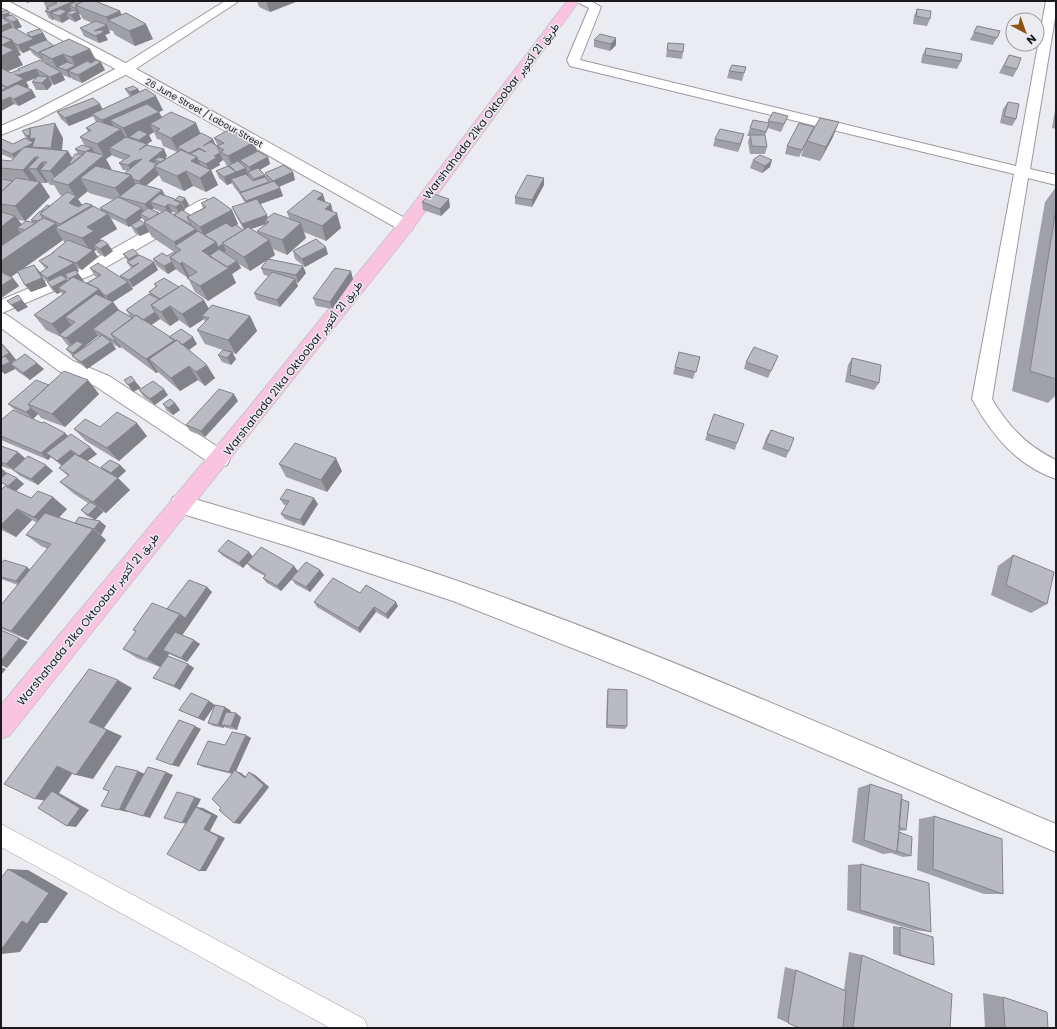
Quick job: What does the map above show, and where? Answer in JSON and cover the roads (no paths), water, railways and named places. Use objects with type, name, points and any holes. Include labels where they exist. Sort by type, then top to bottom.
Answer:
[{"type":"main road","name":"Warshahada 21ka Oktoobar طريق 21 أكتوبر","points":[[1,726],[181,504],[220,459],[406,226],[573,1]]},
{"type":"street","points":[[1,131],[33,117],[126,69],[233,1]]},
{"type":"street","points":[[581,1],[595,6],[573,60],[575,63],[781,114],[1021,170],[1056,180]]},
{"type":"street","points":[[1052,1],[1021,170],[982,399],[994,421],[1005,435],[1042,463],[1056,470]]},
{"type":"street","name":"26 June Street / Labour Street","points":[[1,2],[126,69],[406,226]]},
{"type":"street","points":[[1,307],[90,269],[205,204]]},
{"type":"street","points":[[1,319],[66,366],[102,381],[220,459]]},
{"type":"street","points":[[181,504],[292,537],[463,594],[649,666],[1056,838]]},
{"type":"lane","points":[[1,835],[355,1028]]}]
